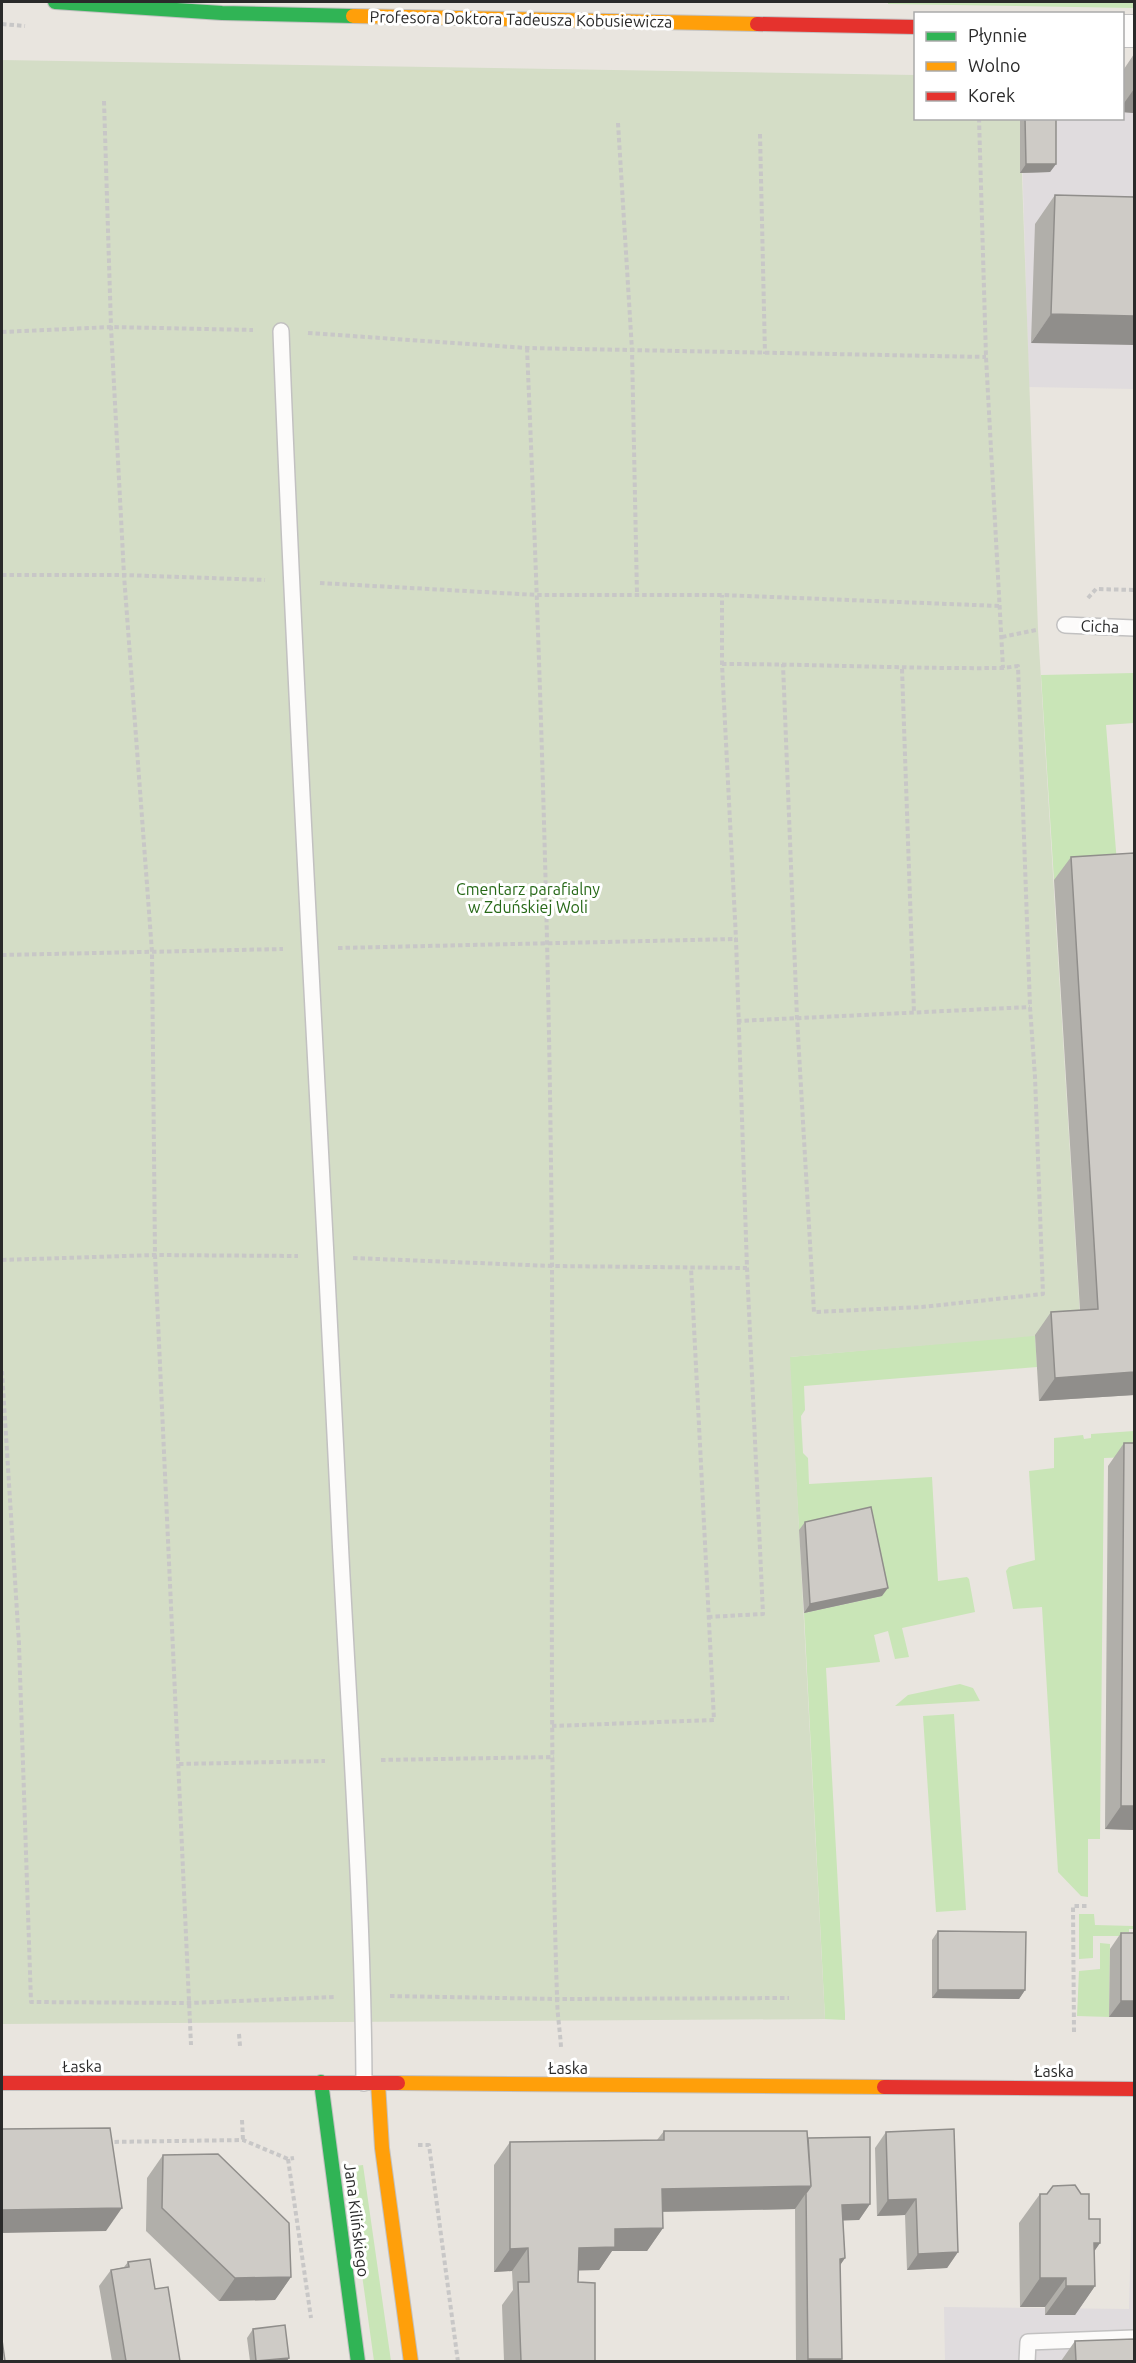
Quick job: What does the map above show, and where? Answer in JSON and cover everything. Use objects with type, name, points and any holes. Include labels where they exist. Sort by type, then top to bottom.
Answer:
[{"type":"street","name":"Profesora Doktora Tadeusza Kobusiewicza","points":[[55,2],[914,27]]},
{"type":"street","name":"Łaska","points":[[2,2083],[193,2081],[1134,2089]]},
{"type":"street","name":"Jana Kilińskiego","points":[[321,2082],[358,2361]]},
{"type":"street","name":"Jana Kilińskiego","points":[[371,2083],[411,2361]]},
{"type":"lane","points":[[281,331],[290,581],[327,1257],[363,1996],[371,2083]]},
{"type":"lane","name":"Cicha","points":[[1065,625],[1134,628]]},
{"type":"lane","points":[[1027,2361],[1028,2342],[1134,2337]]},
{"type":"path","points":[[104,101],[111,327],[124,575],[152,952],[155,1255],[193,2081]]},
{"type":"path","points":[[979,120],[986,357],[1003,668]]},
{"type":"path","points":[[618,123],[632,350],[637,595]]},
{"type":"path","points":[[760,134],[765,354]]},
{"type":"path","points":[[2,332],[111,327],[281,331],[527,348],[986,357]]},
{"type":"path","points":[[527,348],[537,595],[546,942],[552,1266],[552,1726],[557,2000],[562,2085]]},
{"type":"path","points":[[2,575],[124,575],[290,581],[537,595],[722,595],[1000,606]]},
{"type":"path","points":[[708,1617],[763,1614],[737,1022],[736,939],[722,664],[722,595]]},
{"type":"path","points":[[1002,637],[1065,625]]},
{"type":"path","points":[[722,664],[783,664],[902,669],[1018,666],[1043,1294],[922,1307],[814,1312],[797,1018],[783,664]]},
{"type":"path","points":[[902,669],[914,1013]]},
{"type":"path","points":[[2,955],[736,939]]},
{"type":"path","points":[[737,1022],[1030,1006]]},
{"type":"path","points":[[2,1260],[155,1255],[327,1257],[552,1266],[747,1268]]},
{"type":"path","points":[[552,1726],[714,1720],[691,1268]]},
{"type":"path","points":[[2,1371],[19,1644],[31,2002],[190,2003],[363,1996],[557,2000],[789,1998]]},
{"type":"path","points":[[1074,2032],[1073,1906],[1088,1906]]},
{"type":"path","points":[[105,2142],[243,2140],[288,2158],[331,2153]]},
{"type":"path","points":[[382,2148],[429,2145],[458,2361]]},
{"type":"path","points":[[288,2158],[312,2325]]},
{"type":"shaded area","points":[[1124,80],[1134,80],[1134,389],[1029,387],[1021,120],[1124,120]]},
{"type":"shaded area","points":[[1133,2153],[1134,2361],[945,2361],[944,2307],[1129,2309]]},
{"type":"green space","points":[[888,2],[1134,2],[1134,8],[888,4]]},
{"type":"green space","name":"Cmentarz parafialny w Zduńskiej Woli","points":[[2,60],[914,75],[914,120],[1020,120],[1038,630],[1081,1332],[790,1357],[825,2019],[2,2024]]},
{"type":"green space","points":[[1134,673],[1134,723],[1106,725],[1118,876],[1054,880],[1041,675]]},
{"type":"green space","points":[[1035,1335],[1037,1367],[804,1386],[805,1410],[801,1416],[803,1453],[808,1458],[809,1484],[932,1477],[938,1581],[967,1577],[975,1612],[902,1628],[909,1657],[895,1659],[888,1631],[874,1635],[880,1662],[826,1668],[845,2020],[825,2019],[804,1613],[882,1596],[799,1530],[789,1357]]},
{"type":"green space","points":[[1134,1431],[1134,1457],[1104,1458],[1100,1839],[1088,1839],[1088,1897],[1081,1896],[1058,1872],[1042,1607],[1013,1609],[1006,1571],[1009,1567],[1035,1560],[1029,1471],[1054,1468],[1054,1438],[1083,1435],[1084,1439],[1091,1438],[1091,1434]]},
{"type":"green space","points":[[960,1684],[973,1688],[980,1701],[895,1706],[908,1695]]},
{"type":"green space","points":[[954,1714],[966,1910],[936,1912],[923,1716]]},
{"type":"green space","points":[[1079,1914],[1094,1914],[1095,1925],[1133,1926],[1133,1929],[1129,1929],[1129,1932],[1122,1932],[1122,1936],[1093,1936],[1093,1958],[1079,1959]]},
{"type":"green space","points":[[1100,1943],[1110,1944],[1109,2017],[1077,2016],[1079,1971],[1100,1969]]},
{"type":"green space","points":[[363,2165],[391,2361],[374,2361],[347,2167]]},
{"type":"building","points":[[1025,120],[1056,120],[1056,164],[1026,164]]},
{"type":"building","points":[[1055,195],[1134,197],[1134,316],[1051,314]]},
{"type":"building","points":[[1134,853],[1134,1372],[1055,1378],[1051,1312],[1098,1309],[1071,857]]},
{"type":"building","points":[[1124,1443],[1134,1443],[1134,1806],[1121,1806]]},
{"type":"building","points":[[871,1507],[888,1588],[810,1604],[805,1522]]},
{"type":"building","points":[[938,1931],[1026,1932],[1025,1990],[938,1990]]},
{"type":"building","points":[[1121,1933],[1134,1933],[1134,2001],[1121,2001]]},
{"type":"building","points":[[110,2128],[122,2208],[2,2210],[2,2129]]},
{"type":"building","points":[[954,2129],[958,2252],[918,2254],[916,2199],[888,2200],[886,2132]]},
{"type":"building","points":[[664,2131],[807,2131],[811,2186],[662,2189],[663,2228],[615,2229],[615,2247],[579,2248],[578,2282],[595,2283],[595,2361],[521,2361],[518,2282],[529,2282],[528,2248],[510,2249],[510,2142],[664,2140]]},
{"type":"building","points":[[870,2137],[870,2204],[842,2205],[845,2258],[840,2259],[842,2359],[808,2359],[806,2193],[811,2186],[808,2138]]},
{"type":"building","points":[[218,2154],[289,2223],[291,2277],[235,2278],[162,2208],[163,2155]]},
{"type":"building","points":[[1075,2185],[1081,2194],[1089,2194],[1089,2219],[1100,2219],[1100,2243],[1094,2243],[1095,2286],[1066,2286],[1066,2278],[1040,2278],[1040,2194],[1047,2194],[1053,2186]]},
{"type":"building","points":[[150,2259],[155,2289],[168,2287],[180,2361],[126,2361],[111,2270],[129,2267],[128,2262]]},
{"type":"building","points":[[285,2325],[289,2358],[256,2361],[253,2329]]},
{"type":"building","points":[[1134,2339],[1134,2361],[1076,2361],[1075,2341]]},
{"type":"building","points":[[2,2340],[5,2361],[2,2361]]},
{"type":"traffic: fast","points":[[55,2],[222,13],[353,16]]},
{"type":"traffic: fast","points":[[321,2082],[358,2362]]},
{"type":"traffic: slow","points":[[353,16],[757,24]]},
{"type":"traffic: slow","points":[[378,2083],[382,2148],[411,2362]]},
{"type":"traffic: slow","points":[[398,2083],[884,2087]]},
{"type":"traffic: jam","points":[[757,24],[914,27]]},
{"type":"traffic: jam","points":[[2,2083],[398,2083]]},
{"type":"traffic: jam","points":[[884,2087],[1134,2089]]}]
